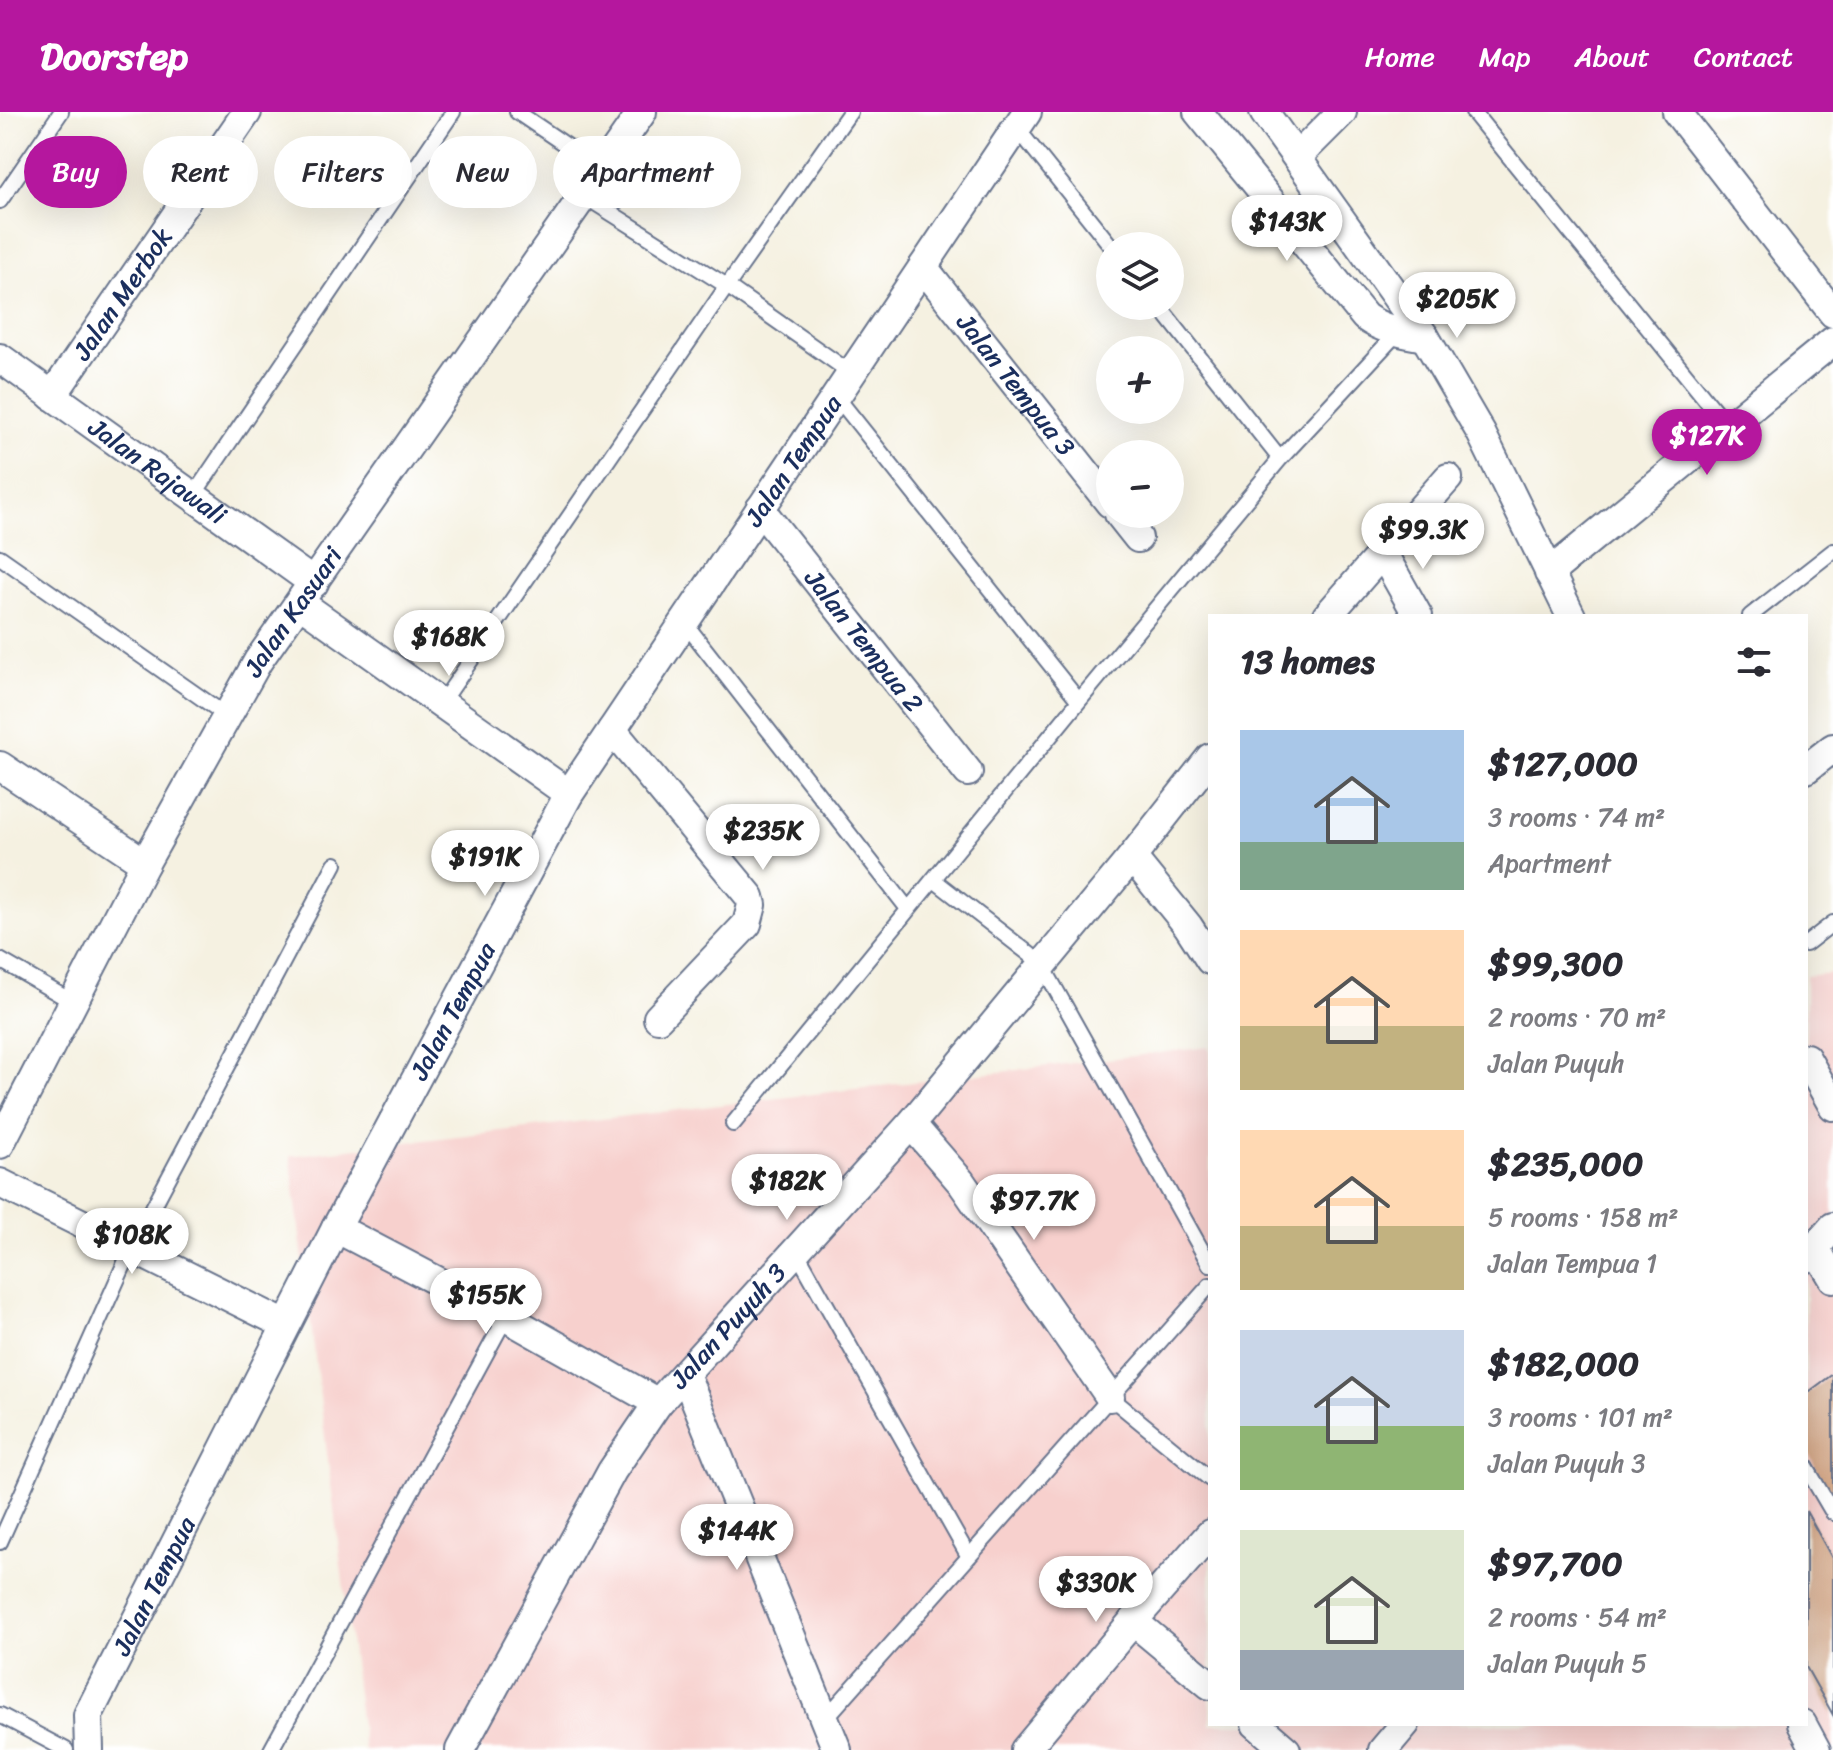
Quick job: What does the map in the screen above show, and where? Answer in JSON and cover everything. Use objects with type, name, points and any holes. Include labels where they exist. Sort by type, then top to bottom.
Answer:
[{"type":"street","name":"Jalan Merbok","points":[[52,396],[247,112]]},
{"type":"street","name":"Jalan Kasuari","points":[[625,136],[642,112]]},
{"type":"street","points":[[1198,112],[1365,317],[1375,324],[1412,334]]},
{"type":"street","points":[[1264,112],[1481,433],[1570,614]]},
{"type":"street","points":[[1297,157],[1342,112]]},
{"type":"street","points":[[1677,112],[1833,313]]},
{"type":"street","name":"Jalan Tempua","points":[[89,1750],[88,1715],[336,1228],[569,794],[1022,120]]},
{"type":"street","name":"Jalan Kasuari","points":[[0,1144],[71,1001],[258,661],[576,208]]},
{"type":"street","name":"Jalan Tempua 3","points":[[923,267],[1096,485]]},
{"type":"street","points":[[1549,573],[1833,341]]},
{"type":"street","name":"Jalan Rajawali","points":[[0,358],[193,496],[441,704],[569,794]]},
{"type":"street","points":[[1329,614],[1448,478]]},
{"type":"street","name":"Jalan Tempua 2","points":[[760,509],[968,772]]},
{"type":"street","points":[[1130,528],[1138,538]]},
{"type":"street","points":[[1382,552],[1417,614]]},
{"type":"street","points":[[612,730],[750,897],[752,905],[747,924],[658,1018]]},
{"type":"street","points":[[1808,767],[1833,748]]},
{"type":"street","name":"Jalan Puyuh 3","points":[[460,1750],[612,1471],[658,1403],[911,1124],[1208,761]]},
{"type":"street","points":[[0,766],[145,863]]},
{"type":"street","points":[[1132,857],[1188,926],[1208,957]]},
{"type":"street","points":[[911,1124],[961,1182],[1110,1397]]},
{"type":"street","points":[[0,1183],[286,1325]]},
{"type":"street","points":[[336,1228],[506,1317],[658,1403]]},
{"type":"street","points":[[1818,1244],[1833,1278]]},
{"type":"street","points":[[685,1374],[837,1750]]},
{"type":"street","points":[[1025,1750],[1208,1536]]},
{"type":"street","points":[[1133,1621],[1208,1683]]},
{"type":"street","points":[[1258,1726],[1286,1750]]},
{"type":"street","points":[[1383,1750],[1403,1726]]},
{"type":"street","points":[[1803,1726],[1816,1750]]},
{"type":"lane","points":[[0,201],[61,112]]},
{"type":"lane","points":[[193,496],[453,112]]},
{"type":"lane","points":[[517,112],[553,136]]},
{"type":"lane","points":[[441,704],[850,112]]},
{"type":"lane","points":[[1473,112],[1728,427]]},
{"type":"lane","points":[[1022,120],[1101,232]]},
{"type":"lane","points":[[603,208],[727,286],[844,384],[1079,701]]},
{"type":"lane","points":[[1170,320],[1280,459]]},
{"type":"lane","points":[[733,1124],[1280,459],[1412,334]]},
{"type":"lane","points":[[1753,614],[1833,551]]},
{"type":"lane","points":[[0,557],[227,716]]},
{"type":"lane","points":[[684,622],[908,909]]},
{"type":"lane","points":[[0,1542],[132,1247],[335,864]]},
{"type":"lane","points":[[934,880],[1041,963],[1208,1261]]},
{"type":"lane","points":[[1808,942],[1833,923]]},
{"type":"lane","points":[[0,960],[71,1001]]},
{"type":"lane","points":[[796,1251],[969,1557]]},
{"type":"lane","points":[[825,1719],[1208,1287]]},
{"type":"lane","points":[[271,1750],[506,1317]]},
{"type":"lane","points":[[1110,1397],[1208,1477]]},
{"type":"lane","points":[[1808,1470],[1833,1513]]},
{"type":"lane","points":[[0,1715],[66,1750]]},
{"type":"shaded area","points":[[1833,973],[1833,1750],[364,1750],[290,1156],[1208,1047],[1208,1726],[1808,1726],[1808,976]]},
{"type":"building","points":[[1833,1374],[1833,1499],[1808,1454],[1808,1393]]},
{"type":"building","points":[[1808,1515],[1833,1560],[1833,1715],[1808,1671]]}]
